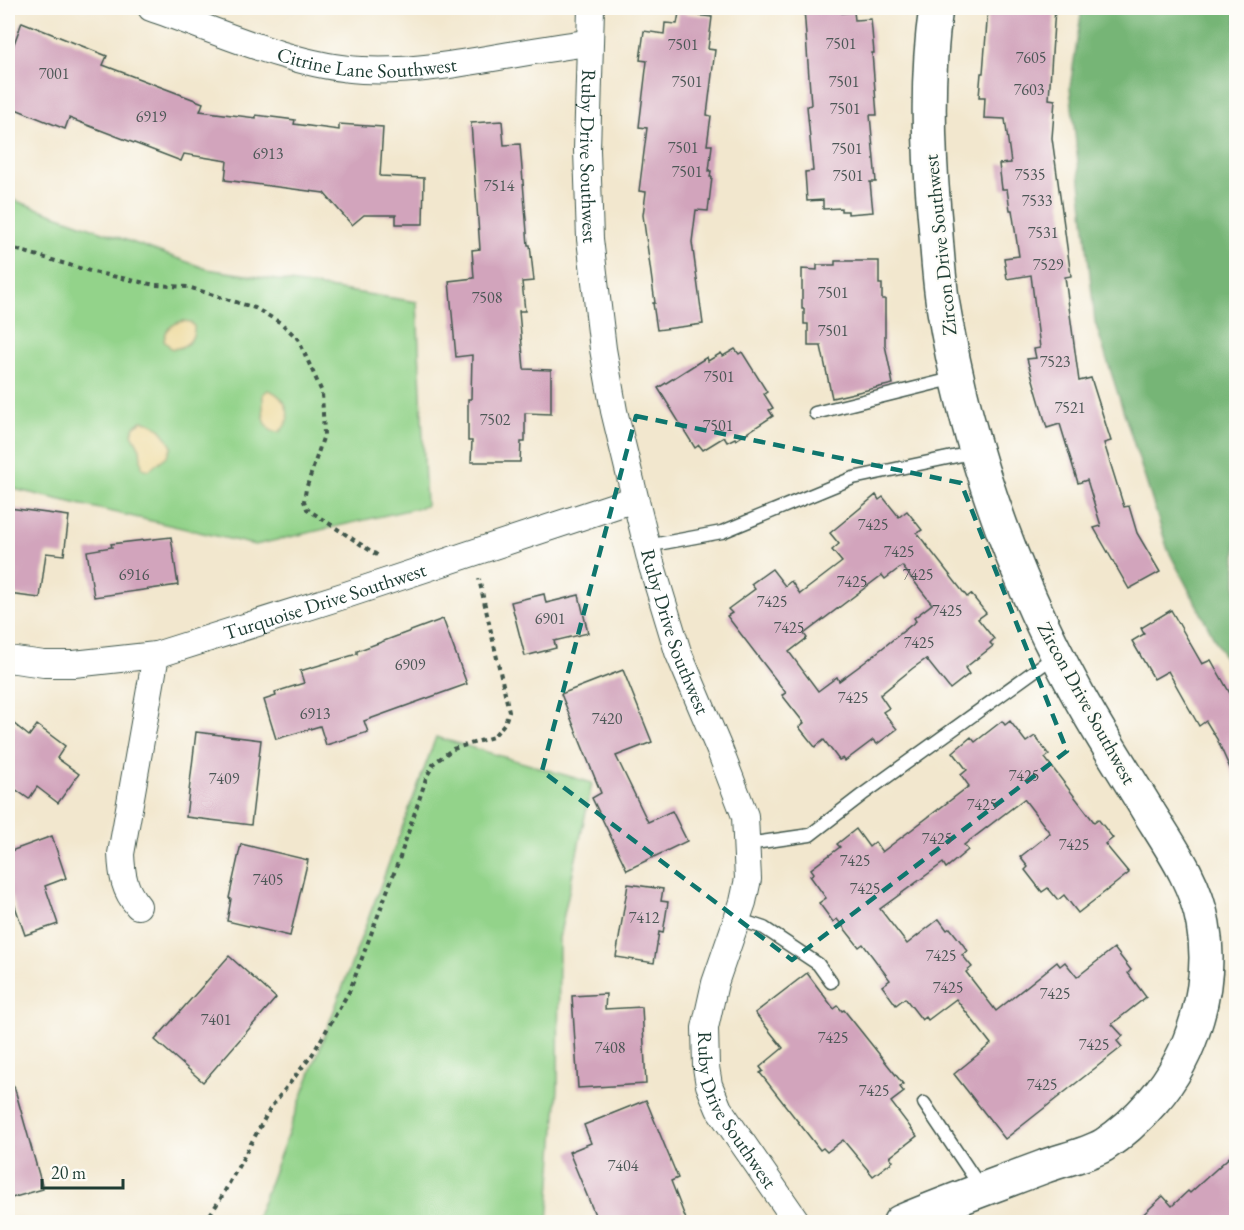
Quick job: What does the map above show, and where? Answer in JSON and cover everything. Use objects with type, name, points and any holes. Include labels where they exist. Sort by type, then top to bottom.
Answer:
[{"type":"street","name":"Citrine Lane Southwest","points":[[151,8],[308,62],[362,70],[434,67],[543,48],[589,43]]},
{"type":"street","name":"Ruby Drive Southwest","points":[[591,8],[587,150],[595,292],[614,411],[647,546],[678,652],[745,816],[748,879],[743,902],[716,983],[705,1028],[709,1085],[720,1109],[797,1222]]},
{"type":"street","name":"Zircon Drive Southwest","points":[[900,1222],[981,1189],[1104,1145],[1131,1123],[1153,1101],[1173,1074],[1188,1043],[1199,1009],[1205,978],[1206,952],[1203,924],[1195,892],[1178,860],[1086,710],[1048,641],[1001,526],[977,452],[957,378],[942,301],[930,159],[930,44],[936,8]]},
{"type":"street","name":"Turquoise Drive Southwest","points":[[8,658],[44,664],[156,655],[408,575],[635,499]]},
{"type":"street","points":[[138,906],[129,895],[122,875],[121,854],[156,655]]},
{"type":"lane","points":[[815,413],[957,378]]},
{"type":"lane","points":[[647,546],[722,532],[853,478],[977,452]]},
{"type":"lane","points":[[747,844],[810,835],[1056,655]]},
{"type":"lane","points":[[737,919],[764,928],[818,964],[831,982]]},
{"type":"lane","points":[[924,1103],[981,1189]]},
{"type":"path","points":[[8,247],[93,272],[155,285],[188,286],[255,308],[281,323],[298,339],[322,392],[324,435],[306,489],[304,501],[307,509],[408,575]]},
{"type":"path","points":[[205,1222],[271,1107],[312,1055],[350,990],[400,857],[427,776],[434,763],[453,749],[493,736],[505,723],[509,711],[473,553]]},
{"type":"highlighted area","points":[[636,416],[961,483],[1067,751],[792,960],[542,771]]},
{"type":"green space","points":[[1082,8],[1236,8],[1236,680],[1168,550],[1095,322],[1070,87]]},
{"type":"green space","points":[[8,198],[207,269],[417,302],[426,506],[255,545],[18,490],[8,485]]},
{"type":"green space","points":[[436,737],[592,783],[559,938],[558,1088],[548,1222],[255,1222]]},
{"type":"sand","points":[[183,321],[190,322],[194,326],[193,335],[185,345],[172,349],[164,341],[166,333],[172,325]]},
{"type":"sand","points":[[268,390],[280,397],[287,408],[287,421],[279,432],[269,429],[264,419],[263,394]]},
{"type":"sand","points":[[142,421],[156,426],[172,447],[167,456],[149,470],[142,468],[140,449],[132,434],[134,426]]},
{"type":"building","points":[[804,8],[835,8],[835,10],[841,10],[842,13],[854,12],[855,20],[871,19],[877,115],[870,115],[876,182],[870,182],[873,212],[848,214],[848,211],[841,211],[841,208],[823,209],[823,200],[807,201],[805,172],[813,171],[807,106],[811,105]]},
{"type":"building","points":[[1009,8],[1055,8],[1049,99],[1055,100],[1052,138],[1071,276],[1065,277],[1079,381],[1091,378],[1111,441],[1104,443],[1124,507],[1129,506],[1137,533],[1160,572],[1129,589],[1094,528],[1101,526],[1087,480],[1078,483],[1060,424],[1047,428],[1027,359],[1036,358],[1034,349],[1040,348],[1031,275],[1007,279],[1004,258],[1019,256],[1012,210],[1010,210],[1007,189],[1002,189],[999,164],[1011,163],[1005,119],[984,118],[985,97],[979,97],[988,9],[1009,10]]},
{"type":"building","points":[[679,13],[712,17],[708,49],[715,50],[707,115],[711,116],[707,145],[712,145],[709,171],[712,177],[708,211],[696,210],[692,242],[703,324],[657,330],[643,215],[646,192],[639,191],[647,128],[639,127],[647,61],[640,60],[644,31],[664,34],[665,23],[677,24]]},
{"type":"building","points":[[22,22],[107,56],[103,65],[203,103],[200,111],[295,120],[294,124],[339,130],[339,124],[383,127],[380,176],[424,178],[423,224],[396,224],[396,215],[364,215],[352,225],[324,193],[225,180],[227,161],[184,154],[181,161],[69,118],[65,129],[8,106],[8,60]]},
{"type":"building","points":[[502,121],[504,145],[520,144],[528,245],[530,245],[534,281],[522,282],[525,311],[519,311],[524,369],[551,370],[551,414],[525,413],[525,442],[521,442],[520,462],[471,462],[472,441],[468,441],[468,399],[471,399],[472,355],[456,357],[449,281],[474,278],[472,250],[480,249],[471,123]]},
{"type":"building","points":[[835,261],[879,261],[879,284],[882,284],[882,299],[885,299],[885,345],[893,384],[832,398],[821,346],[808,346],[808,324],[804,324],[804,309],[802,309],[802,269],[817,270],[817,265],[835,265]]},
{"type":"building","points":[[735,349],[739,354],[742,352],[767,392],[764,394],[773,408],[769,410],[773,416],[736,440],[735,438],[727,442],[724,437],[703,450],[699,445],[695,448],[658,388],[707,357],[708,361],[721,353],[723,356]]},
{"type":"building","points":[[876,495],[879,500],[883,497],[899,517],[907,511],[922,530],[917,533],[967,597],[971,594],[986,613],[978,619],[994,639],[990,643],[993,646],[965,668],[969,674],[950,689],[926,659],[880,695],[889,708],[883,712],[897,729],[877,744],[873,740],[845,761],[843,758],[839,760],[824,740],[815,747],[799,727],[804,723],[782,695],[786,693],[727,616],[732,613],[728,609],[755,589],[751,584],[772,569],[785,586],[791,581],[800,594],[842,562],[832,550],[839,544],[830,533]],"holes":[[[902,566],[932,604],[914,618],[916,621],[865,662],[839,681],[837,677],[818,691],[789,652],[807,638],[804,634],[882,575],[885,579]]]},
{"type":"building","points":[[9,508],[69,516],[64,555],[46,553],[40,598],[8,594]]},
{"type":"building","points":[[171,537],[178,585],[94,597],[87,551],[112,547],[111,544]]},
{"type":"building","points":[[544,594],[546,603],[579,595],[588,633],[554,641],[556,648],[525,656],[511,602]]},
{"type":"building","points":[[1171,610],[1202,664],[1211,660],[1236,704],[1236,782],[1217,739],[1206,721],[1199,726],[1168,671],[1154,679],[1132,641],[1144,634],[1141,628]]},
{"type":"building","points":[[443,619],[467,684],[364,721],[368,732],[326,745],[320,726],[276,739],[264,700],[276,696],[275,692],[304,683],[300,671],[357,654],[357,651]]},
{"type":"building","points":[[623,670],[652,742],[616,756],[648,822],[672,811],[687,841],[627,870],[592,798],[601,793],[561,694]]},
{"type":"building","points":[[8,719],[29,736],[37,725],[65,746],[57,758],[79,774],[58,803],[37,787],[29,799],[8,784]]},
{"type":"building","points":[[1002,721],[1005,725],[1010,721],[1026,742],[1035,736],[1049,755],[1045,758],[1094,822],[1098,819],[1113,838],[1105,844],[1129,873],[1078,913],[1064,895],[1058,900],[1048,888],[1042,892],[1025,870],[1028,867],[1020,857],[1050,833],[1024,799],[964,845],[968,850],[946,868],[943,863],[880,909],[907,944],[939,919],[947,930],[950,928],[968,951],[962,955],[972,967],[966,972],[996,1011],[1057,962],[1060,966],[1065,962],[1077,977],[1114,948],[1131,970],[1128,973],[1146,997],[1112,1024],[1123,1036],[1117,1041],[1122,1047],[1005,1139],[954,1074],[991,1044],[956,999],[928,1020],[926,1017],[922,1020],[905,998],[896,1005],[882,986],[890,980],[863,944],[859,947],[837,919],[833,922],[819,903],[826,898],[810,876],[814,873],[811,869],[840,847],[837,844],[856,829],[869,847],[875,842],[882,852],[969,786],[961,775],[967,770],[953,752],[971,737],[975,742]]},
{"type":"building","points":[[196,732],[261,740],[251,825],[186,817]]},
{"type":"building","points":[[52,836],[66,878],[45,886],[58,924],[25,935],[8,886],[8,852]]},
{"type":"building","points":[[241,844],[308,860],[290,936],[227,921],[231,899],[229,898]]},
{"type":"building","points":[[628,884],[663,889],[661,901],[668,902],[663,933],[659,932],[654,963],[616,957]]},
{"type":"building","points":[[229,956],[276,998],[203,1082],[155,1040]]},
{"type":"building","points":[[807,973],[834,1009],[838,1006],[842,1011],[844,1010],[903,1084],[900,1087],[904,1092],[891,1102],[917,1136],[890,1157],[893,1161],[873,1176],[843,1140],[827,1152],[823,1148],[820,1150],[760,1073],[763,1071],[760,1067],[783,1048],[755,1013]]},
{"type":"building","points":[[606,994],[605,1009],[642,1007],[646,1084],[578,1088],[572,996]]},
{"type":"building","points":[[14,1086],[43,1189],[8,1199],[8,1087]]},
{"type":"building","points":[[646,1100],[678,1178],[671,1181],[687,1222],[598,1222],[569,1152],[591,1143],[584,1125]]},
{"type":"building","points":[[1236,1151],[1236,1214],[1228,1222],[1135,1222],[1163,1196],[1172,1206],[1188,1191],[1190,1193]]}]
